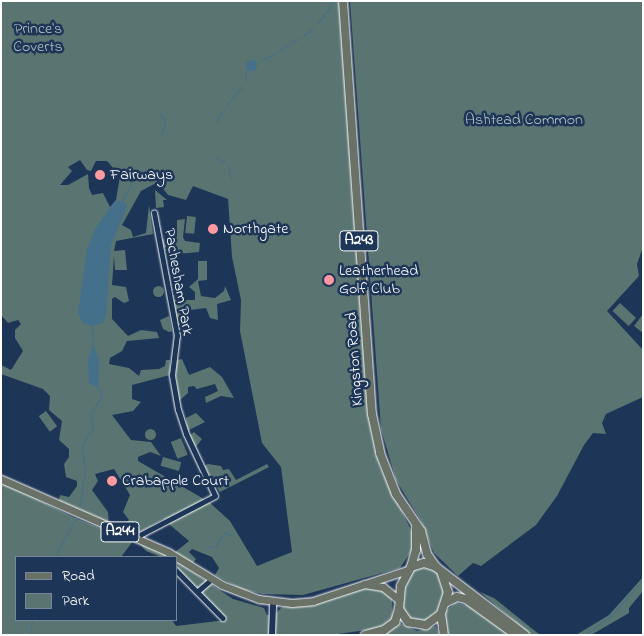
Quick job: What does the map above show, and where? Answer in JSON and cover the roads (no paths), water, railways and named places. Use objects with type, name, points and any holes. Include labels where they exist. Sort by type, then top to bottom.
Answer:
[{"type":"highway","name":"Kingston Road","points":[[344,1],[372,414],[387,472],[396,494],[424,539],[426,554],[438,569]]},
{"type":"highway","points":[[365,635],[384,630],[395,622],[399,609],[399,600],[416,550],[416,526]]},
{"type":"highway","points":[[424,539],[434,560],[463,587]]},
{"type":"highway","points":[[399,609],[403,618],[416,625],[432,623],[441,614],[445,603],[447,584],[438,569],[418,563],[409,568]]},
{"type":"highway","name":"A243","points":[[438,569],[525,635]]},
{"type":"highway","points":[[445,603],[457,597],[466,599],[516,635]]},
{"type":"highway","points":[[441,614],[444,635]]},
{"type":"main road","name":"A244","points":[[1,479],[176,556]]},
{"type":"main road","name":"A244","points":[[178,557],[212,579],[245,595],[273,602],[313,601],[409,568]]},
{"type":"main road","points":[[364,584],[383,587],[399,600]]},
{"type":"main road","points":[[272,635],[273,602]]},
{"type":"street","name":"Pachesham Park","points":[[134,538],[215,496],[186,434],[178,410],[172,376],[177,336],[154,213]]},
{"type":"street","points":[[178,572],[223,618]]},
{"type":"street","points":[[198,591],[212,579]]},
{"type":"water","points":[[251,59],[257,65],[251,71],[245,65]]},
{"type":"water","points":[[115,201],[123,201],[127,206],[111,245],[106,316],[103,323],[92,326],[83,323],[78,313],[87,250],[95,229]]},
{"type":"water","points":[[93,345],[99,361],[98,388],[89,383],[88,360]]},
{"type":"waterway","points":[[318,23],[334,1]]},
{"type":"waterway","points":[[304,35],[314,28]]},
{"type":"waterway","points":[[291,43],[300,38]]},
{"type":"waterway","points":[[279,51],[288,45]]},
{"type":"waterway","points":[[261,60],[275,54]]},
{"type":"waterway","points":[[245,82],[246,70]]},
{"type":"waterway","points":[[226,105],[241,88]]},
{"type":"waterway","points":[[216,122],[224,109]]},
{"type":"waterway","points":[[160,114],[165,122],[161,134]]},
{"type":"waterway","points":[[216,158],[226,163]]},
{"type":"waterway","points":[[228,165],[231,178]]},
{"type":"waterway","points":[[122,201],[135,177]]},
{"type":"waterway","points":[[92,326],[93,345]]},
{"type":"waterway","points":[[79,510],[85,469],[82,448],[84,441],[93,428],[91,413],[102,395],[98,388]]},
{"type":"waterway","points":[[56,556],[76,517]]},
{"type":"waterway","points":[[215,547],[224,533],[231,535]]},
{"type":"waterway","points":[[584,635],[610,617],[643,580]]},
{"type":"waterway","points":[[30,635],[32,621]]},
{"type":"place","name":"Fairways","points":[[100,175]]},
{"type":"place","name":"Northgate","points":[[213,229]]},
{"type":"place","name":"Leatherhead Golf Club","points":[[329,280]]},
{"type":"place","name":"Crabapple Court","points":[[112,481]]},
{"type":"park label","name":"Prince's Coverts","points":[[38,38]]},
{"type":"park label","name":"Ashtead Common","points":[[524,120]]}]
